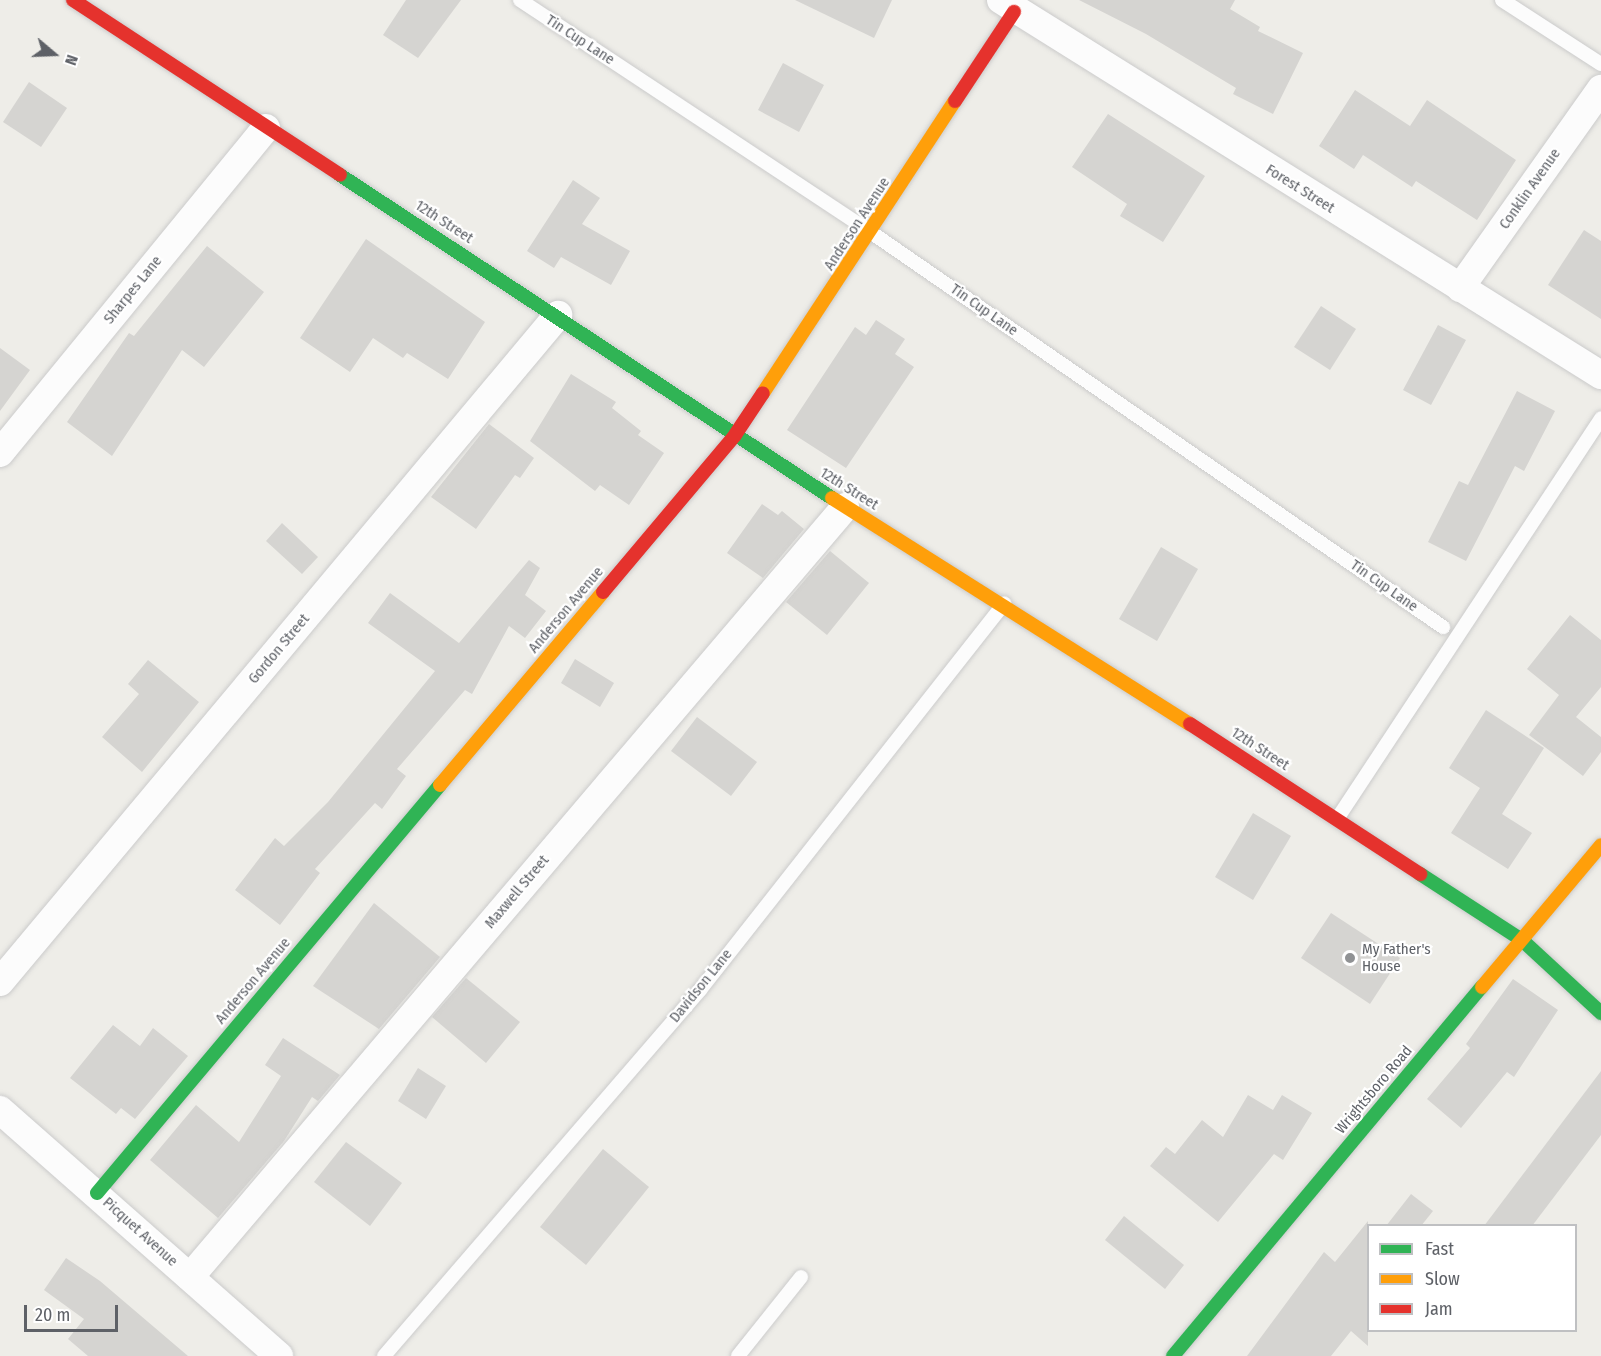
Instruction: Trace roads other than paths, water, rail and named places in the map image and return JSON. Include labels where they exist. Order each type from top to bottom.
[{"type":"street","name":"12th Street","points":[[73,0],[558,315],[845,507],[1004,603],[1522,940],[1601,1013]]},
{"type":"street","name":"Anderson Avenue","points":[[97,1193],[735,435],[872,232],[1008,6]]},
{"type":"street","name":"Forest Street","points":[[1008,6],[1601,375]]},
{"type":"street","name":"Conklin Avenue","points":[[1460,288],[1601,89]]},
{"type":"street","name":"Sharpes Lane","points":[[0,453],[267,128]]},
{"type":"street","name":"Gordon Street","points":[[0,982],[558,315]]},
{"type":"street","name":"Maxwell Street","points":[[190,1277],[845,507]]},
{"type":"street","name":"Wrightsboro Road","points":[[1173,1356],[1601,845]]},
{"type":"street","name":"Picquet Avenue","points":[[0,1110],[97,1193],[279,1356]]},
{"type":"lane","name":"Tin Cup Lane","points":[[520,0],[872,232],[1443,627]]},
{"type":"lane","points":[[1502,0],[1601,64]]},
{"type":"lane","points":[[1337,819],[1601,418]]},
{"type":"lane","name":"Davidson Lane","points":[[384,1356],[700,990],[1004,603]]},
{"type":"lane","points":[[738,1356],[801,1277]]},
{"type":"place","name":"My Father's House","points":[[1350,958]]}]
